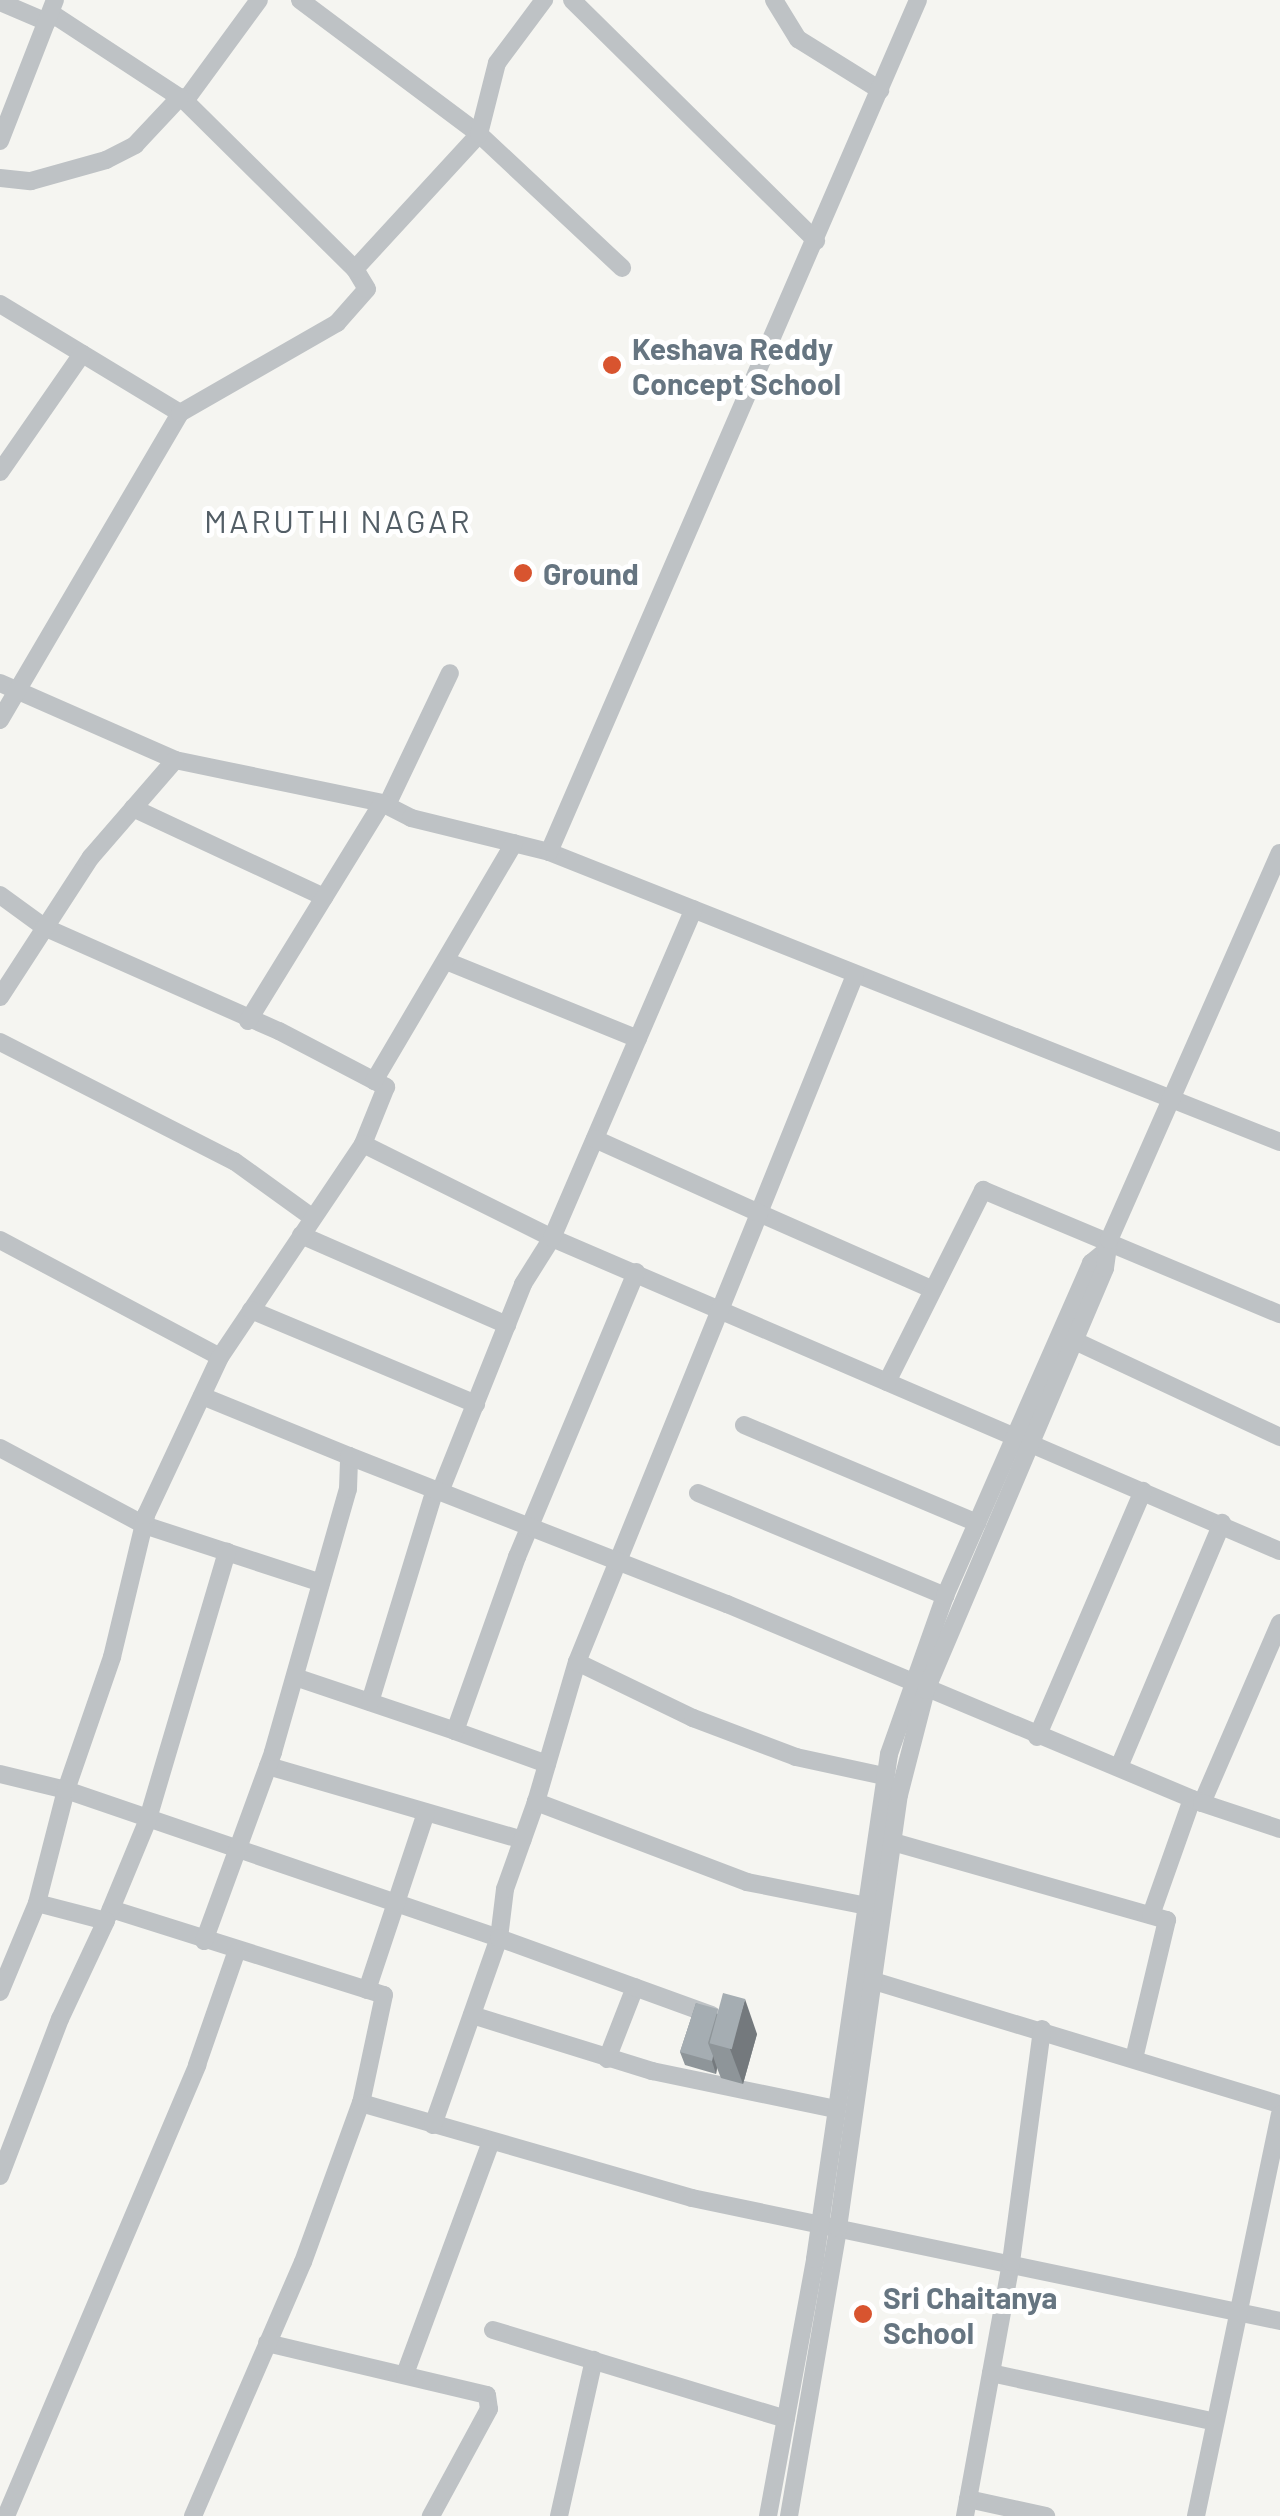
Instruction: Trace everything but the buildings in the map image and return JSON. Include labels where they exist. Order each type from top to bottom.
[{"type":"street","points":[[0,178],[23,183],[106,160],[135,145],[183,99],[259,0]]},
{"type":"street","points":[[300,0],[480,134],[622,268]]},
{"type":"street","points":[[354,269],[480,134],[497,63],[544,0]]},
{"type":"street","points":[[572,0],[816,241]]},
{"type":"street","points":[[774,0],[798,38],[880,90]]},
{"type":"street","points":[[549,852],[918,0]]},
{"type":"street","points":[[0,2],[51,12],[183,99],[354,269],[367,289],[337,322],[180,413],[0,720]]},
{"type":"street","points":[[0,141],[51,12]]},
{"type":"street","points":[[0,304],[180,413]]},
{"type":"street","points":[[0,472],[82,354]]},
{"type":"street","points":[[248,1022],[384,804],[450,673]]},
{"type":"street","points":[[0,682],[175,760],[384,804],[549,852],[1168,1103],[1280,1142]]},
{"type":"street","points":[[0,997],[44,928],[175,760]]},
{"type":"street","points":[[134,808],[324,897]]},
{"type":"street","points":[[374,1081],[514,842]]},
{"type":"street","points":[[789,2516],[829,2226],[918,1686],[945,1596],[977,1523],[1074,1340],[1105,1268],[1107,1246],[1280,853]]},
{"type":"street","points":[[0,895],[44,928],[386,1088],[363,1144],[220,1356],[144,1525],[112,1657],[66,1790],[37,1903],[8,1951],[0,1992]]},
{"type":"street","points":[[370,1702],[437,1491],[507,1325],[552,1238],[694,908]]},
{"type":"street","points":[[446,961],[638,1039]]},
{"type":"street","points":[[433,2125],[498,1938],[522,1840],[577,1662],[855,975]]},
{"type":"street","points":[[0,1042],[234,1161],[313,1218]]},
{"type":"street","points":[[595,1139],[931,1289]]},
{"type":"street","points":[[363,1144],[552,1238],[1280,1551]]},
{"type":"street","points":[[887,1382],[983,1190],[1107,1246],[1280,1314]]},
{"type":"street","points":[[301,1235],[507,1325]]},
{"type":"street","points":[[0,1240],[220,1356]]},
{"type":"street","points":[[768,2516],[829,2226],[836,2109],[852,1974],[884,1776],[1091,1263],[1107,1246]]},
{"type":"street","points":[[455,1732],[530,1527],[636,1272]]},
{"type":"street","points":[[251,1310],[476,1404]]},
{"type":"street","points":[[1074,1340],[1280,1437]]},
{"type":"street","points":[[202,1396],[618,1562],[1037,1737],[1197,1801],[1280,1829]]},
{"type":"street","points":[[744,1424],[977,1523]]},
{"type":"street","points":[[0,1448],[144,1525],[321,1582]]},
{"type":"street","points":[[204,1941],[240,1851],[295,1677],[348,1489],[349,1456]]},
{"type":"street","points":[[1037,1737],[1143,1490]]},
{"type":"street","points":[[698,1493],[945,1596]]},
{"type":"street","points":[[1120,1767],[1222,1523]]},
{"type":"street","points":[[0,2176],[60,2018],[109,1915],[146,1822],[228,1552]]},
{"type":"street","points":[[1151,1916],[1197,1801],[1280,1623]]},
{"type":"street","points":[[577,1662],[692,1718],[796,1757],[884,1776]]},
{"type":"street","points":[[295,1677],[547,1764]]},
{"type":"street","points":[[268,1766],[522,1840]]},
{"type":"street","points":[[0,1774],[66,1790],[146,1822],[396,1901],[733,2022]]},
{"type":"street","points":[[536,1802],[747,1882],[862,1905]]},
{"type":"street","points":[[367,1990],[426,1813]]},
{"type":"street","points":[[893,1842],[1167,1920],[1134,2058]]},
{"type":"street","points":[[37,1903],[109,1915],[384,1995],[361,2103],[336,2183],[196,2515]]},
{"type":"street","points":[[6,2516],[197,2065],[236,1953]]},
{"type":"street","points":[[852,1974],[1280,2104]]},
{"type":"street","points":[[607,2059],[636,1987]]},
{"type":"street","points":[[472,2015],[607,2059],[836,2109]]},
{"type":"street","points":[[1042,2029],[1011,2262],[966,2508],[1046,2516]]},
{"type":"street","points":[[361,2103],[692,2198],[1280,2321]]},
{"type":"street","points":[[1196,2516],[1280,2114]]},
{"type":"street","points":[[406,2374],[491,2142]]},
{"type":"street","points":[[492,2330],[786,2419]]},
{"type":"street","points":[[267,2343],[406,2374],[489,2398],[489,2410],[432,2516]]},
{"type":"street","points":[[559,2516],[594,2360]]},
{"type":"street","points":[[991,2374],[1215,2422]]},
{"type":"place","name":"Keshava Reddy Concept School","points":[[612,365]]},
{"type":"place","name":"Ground","points":[[523,573]]},
{"type":"place","name":"Sri Chaitanya School","points":[[863,2314]]},
{"type":"district","name":"MARUTHI NAGAR","points":[[338,520]]}]
